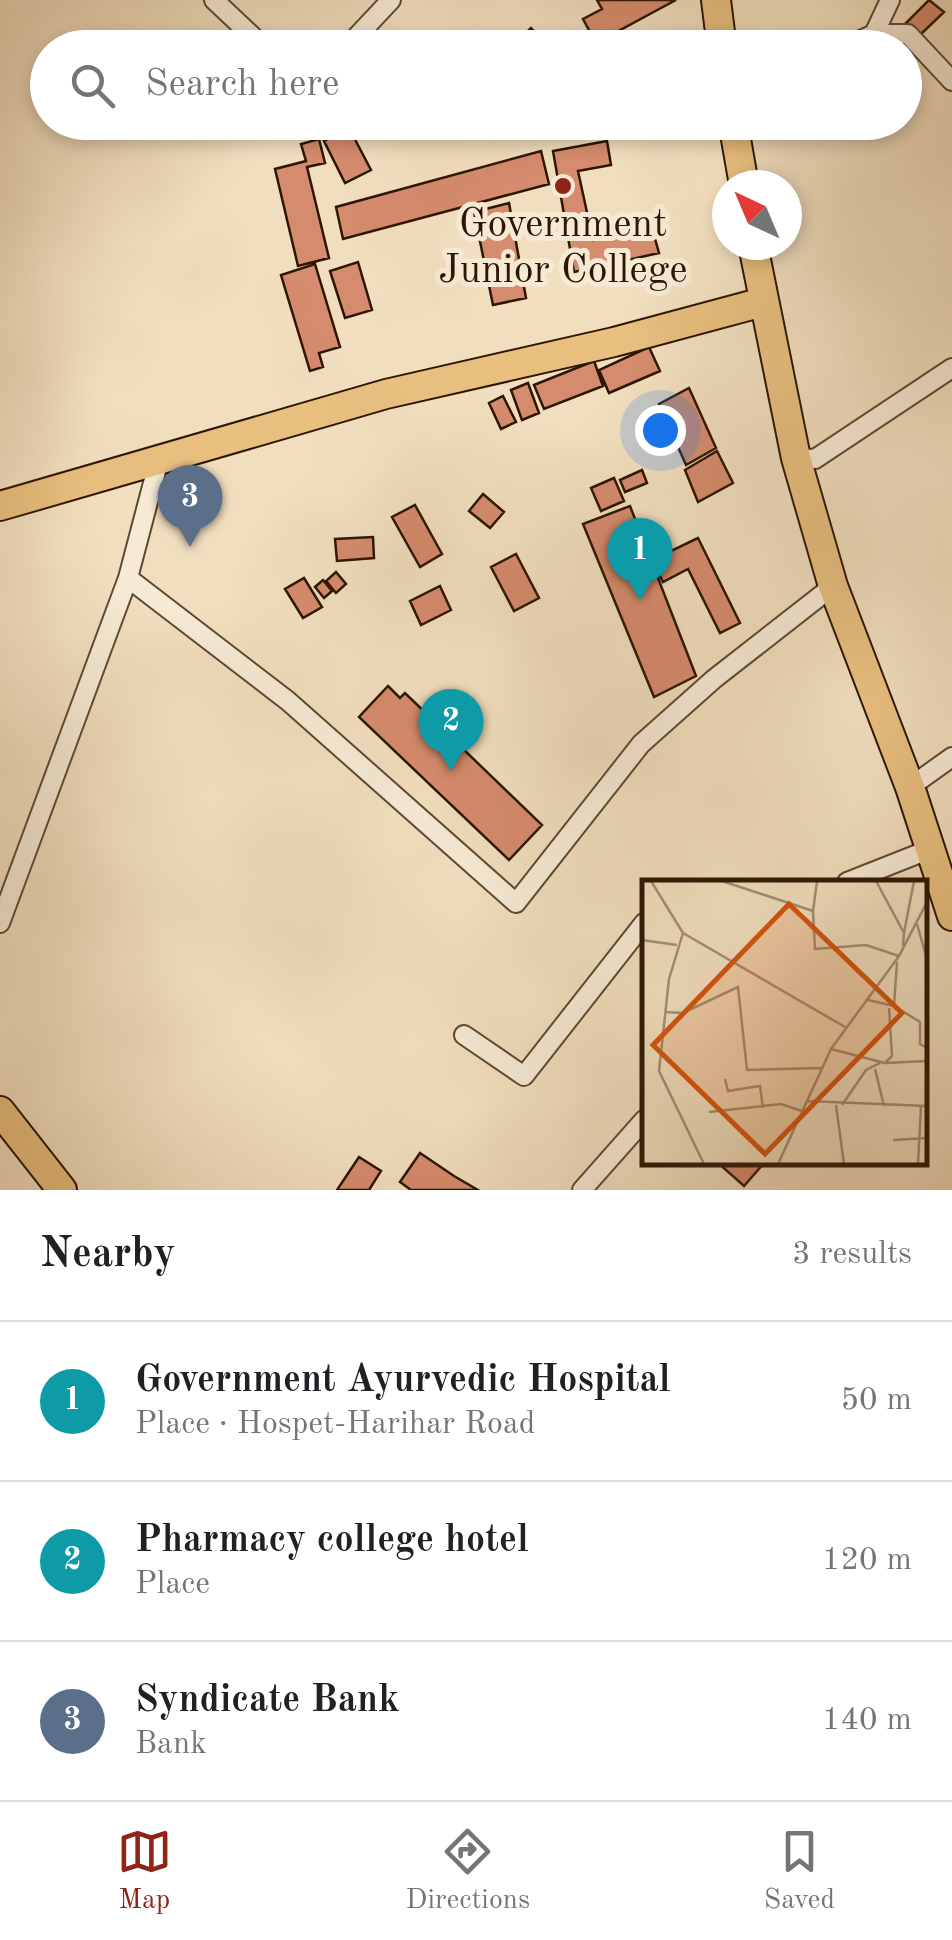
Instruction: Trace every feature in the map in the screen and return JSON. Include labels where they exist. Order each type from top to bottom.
[{"type":"main road","points":[[716,0],[720,30]]},
{"type":"main road","points":[[737,140],[742,170]]},
{"type":"main road","points":[[756,260],[796,458],[834,586],[910,787],[952,916]]},
{"type":"main road","points":[[0,506],[386,394],[614,342],[763,302]]},
{"type":"main road","points":[[0,1111],[62,1190]]},
{"type":"street","points":[[214,0],[246,30]]},
{"type":"street","points":[[362,30],[390,0]]},
{"type":"street","points":[[876,30],[893,0]]},
{"type":"street","points":[[922,49],[952,81]]},
{"type":"street","points":[[796,458],[815,459],[952,368]]},
{"type":"street","points":[[0,923],[128,578],[159,460]]},
{"type":"street","points":[[128,578],[288,701],[516,902],[641,744],[714,679],[834,586]]},
{"type":"street","points":[[910,787],[952,757]]},
{"type":"street","points":[[852,880],[928,850]]},
{"type":"street","points":[[464,1035],[524,1076],[642,926]]},
{"type":"street","points":[[582,1190],[642,1122]]},
{"type":"building","points":[[597,0],[676,0],[620,30],[589,30],[583,19],[602,9]]},
{"type":"building","points":[[929,0],[944,12],[922,33],[905,24]]},
{"type":"building","points":[[319,140],[325,163],[307,167],[329,258],[298,266],[275,169],[306,161],[301,144]]},
{"type":"building","points":[[355,140],[371,170],[345,183],[324,141]]},
{"type":"building","points":[[607,141],[611,165],[578,171],[593,240],[652,228],[659,253],[574,272],[553,151]]},
{"type":"building","points":[[541,151],[549,184],[343,239],[336,207]]},
{"type":"building","points":[[509,203],[526,298],[493,305],[474,212]]},
{"type":"building","points":[[358,262],[372,310],[345,318],[330,271]]},
{"type":"building","points":[[315,264],[340,347],[319,353],[323,367],[310,371],[281,275]]},
{"type":"building","points":[[649,347],[660,371],[609,393],[599,370]]},
{"type":"building","points":[[594,361],[603,386],[544,409],[534,385]]},
{"type":"building","points":[[528,383],[539,413],[522,420],[511,390]]},
{"type":"building","points":[[689,388],[716,448],[686,465],[659,404]]},
{"type":"building","points":[[503,396],[516,422],[501,429],[489,403]]},
{"type":"building","points":[[717,451],[733,483],[698,502],[685,470]]},
{"type":"building","points":[[642,470],[647,483],[625,492],[620,480]]},
{"type":"building","points":[[614,478],[624,501],[601,511],[591,488]]},
{"type":"building","points":[[483,494],[504,512],[490,528],[469,511]]},
{"type":"building","points":[[415,505],[442,554],[420,567],[392,517]]},
{"type":"building","points":[[630,506],[696,676],[654,697],[583,524]]},
{"type":"building","points":[[373,537],[374,558],[337,561],[335,539]]},
{"type":"building","points":[[698,538],[740,623],[720,633],[688,569],[663,582],[652,560]]},
{"type":"building","points":[[516,554],[539,598],[514,611],[491,567]]},
{"type":"building","points":[[336,572],[346,584],[336,593],[326,581]]},
{"type":"building","points":[[304,578],[322,607],[303,618],[285,589]]},
{"type":"building","points":[[323,580],[332,591],[324,598],[315,587]]},
{"type":"building","points":[[440,586],[451,610],[421,625],[410,601]]},
{"type":"building","points":[[388,686],[400,698],[405,693],[542,825],[509,860],[359,717]]},
{"type":"building","points":[[420,1153],[478,1190],[411,1190],[400,1182]]},
{"type":"building","points":[[359,1157],[381,1171],[369,1190],[337,1190]]},
{"type":"building","points":[[720,1165],[762,1165],[744,1186]]},
{"type":"place","name":"Government Junior College","points":[[563,186]]},
{"type":"place","name":"Syndicate Bank","points":[[190,547]]},
{"type":"place","name":"Government Ayurvedic Hospital","points":[[640,600]]},
{"type":"place","name":"Pharmacy college hotel","points":[[451,771]]}]
